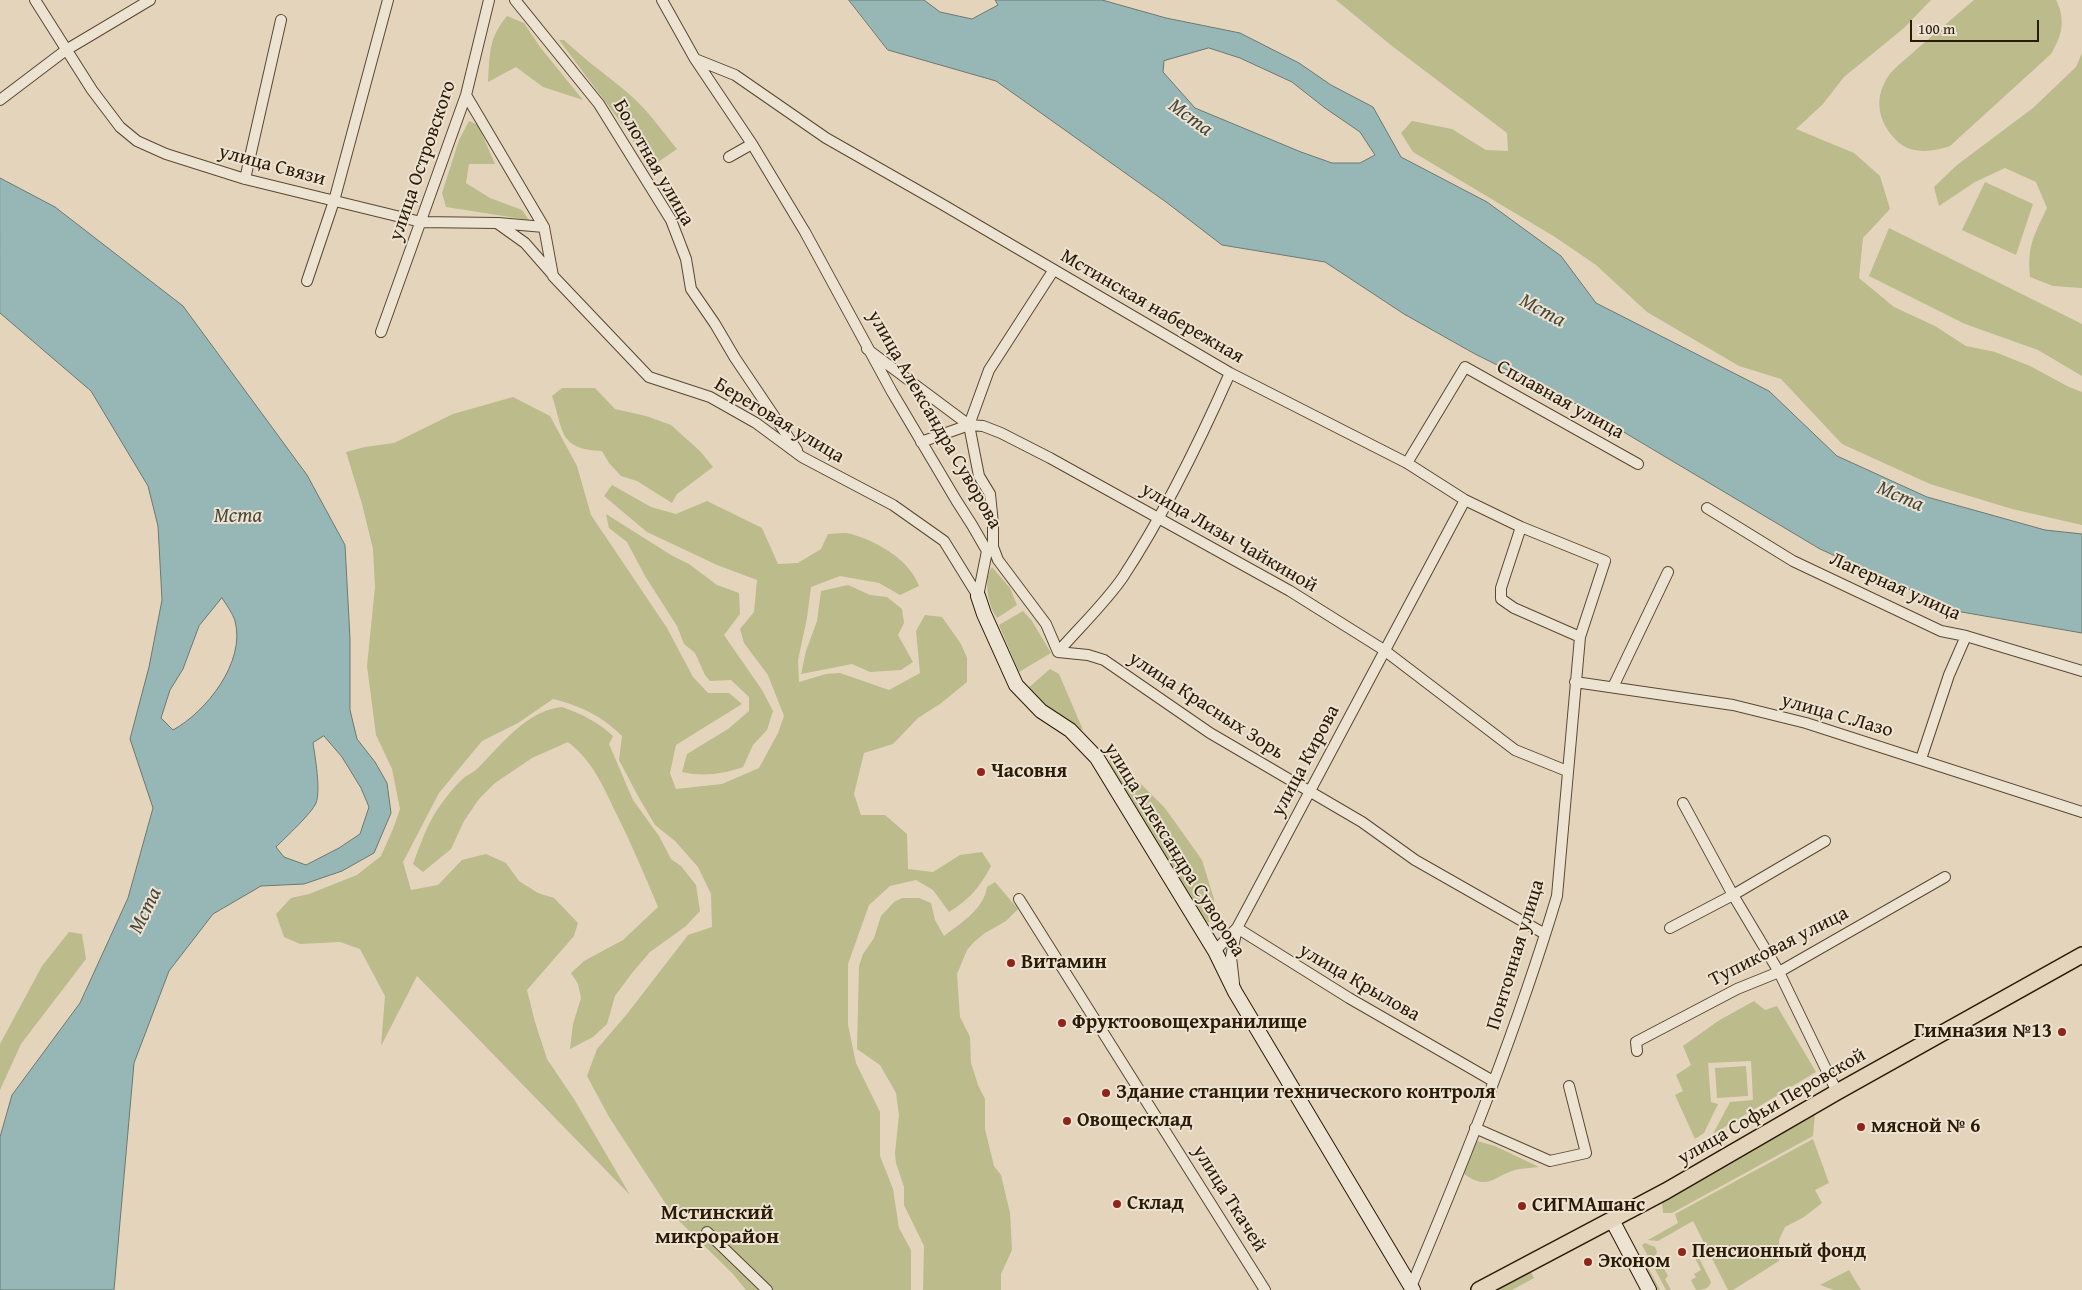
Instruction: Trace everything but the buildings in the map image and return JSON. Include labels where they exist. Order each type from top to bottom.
[{"type":"main road","name":"улица Софьи Перовской","points":[[1479,1290],[1690,1177],[1837,1092],[2082,955]]},
{"type":"street","name":"улица Связи","points":[[35,0],[92,90],[127,135],[166,154],[245,179],[421,222],[497,223],[544,227]]},
{"type":"street","points":[[0,100],[66,50],[150,0]]},
{"type":"street","points":[[307,281],[334,201],[388,0]]},
{"type":"street","name":"улица Островского","points":[[382,332],[466,95],[489,0]]},
{"type":"street","name":"Болотная улица","points":[[515,0],[599,104],[671,220],[686,258],[691,289],[716,324],[735,358],[802,457]]},
{"type":"street","name":"улица Александра Суворова","points":[[662,0],[695,58],[752,144],[805,232],[867,349],[986,551],[978,596],[984,614],[1016,685],[1041,711],[1070,730],[1097,758],[1215,951],[1235,992],[1412,1289]]},
{"type":"street","points":[[245,179],[281,20]]},
{"type":"street","name":"Мстинская набережная","points":[[695,58],[736,75],[826,138],[1230,374],[1406,463],[1465,500],[1521,527],[1605,561]]},
{"type":"street","points":[[466,95],[544,227],[554,276]]},
{"type":"street","points":[[729,157],[752,144]]},
{"type":"street","points":[[497,223],[525,243],[554,276]]},
{"type":"street","points":[[1054,271],[989,370],[969,425],[979,476],[990,494],[993,547],[998,560],[1046,624],[1058,652],[1122,578],[1198,444],[1230,374]]},
{"type":"street","name":"Береговая улица","points":[[554,276],[649,377],[710,397],[756,423],[802,457],[893,505],[944,541],[978,596]]},
{"type":"street","name":"улица Лизы Чайкиной","points":[[867,349],[969,425],[983,426],[1001,433],[1158,517],[1290,591],[1384,650],[1515,750],[1566,771]]},
{"type":"street","name":"Сплавная улица","points":[[1406,463],[1465,367],[1638,464]]},
{"type":"street","points":[[921,442],[969,425]]},
{"type":"street","name":"улица Кирова","points":[[1235,992],[1231,957],[1237,928],[1465,500]]},
{"type":"street","name":"Лагерная улица","points":[[1707,508],[1792,561],[1941,631],[1966,636],[2082,671]]},
{"type":"street","points":[[1521,527],[1501,588],[1501,599],[1514,608],[1580,637]]},
{"type":"street","name":"Понтонная улица","points":[[1412,1289],[1476,1128],[1557,896],[1562,854],[1566,771],[1580,637],[1605,561]]},
{"type":"street","points":[[1613,687],[1668,572]]},
{"type":"street","points":[[1921,759],[1949,675],[1966,636]]},
{"type":"street","name":"улица Красных Зорь","points":[[1058,652],[1088,655],[1104,660],[1210,733],[1362,822],[1415,860],[1545,934]]},
{"type":"street","name":"улица С.Лазо","points":[[1575,682],[1733,705],[1806,723],[2082,812]]},
{"type":"street","points":[[1684,804],[1733,895],[1779,972],[1837,1092]]},
{"type":"street","points":[[1670,928],[1733,895],[1825,841]]},
{"type":"street","name":"Тупиковая улица","points":[[1637,1051],[1636,1042],[1737,989],[1779,972],[1945,877]]},
{"type":"street","name":"улица Ткачей","points":[[1019,899],[1266,1290]]},
{"type":"street","points":[[1215,951],[1237,928]]},
{"type":"street","name":"улица Крылова","points":[[1237,928],[1349,998],[1493,1081]]},
{"type":"street","points":[[1476,1128],[1550,1161],[1586,1153],[1569,1086]]},
{"type":"street","points":[[1612,1220],[1649,1290]]},
{"type":"street","points":[[707,1232],[767,1290]]},
{"type":"green space","points":[[1336,0],[1931,0],[1904,28],[1844,77],[1823,104],[1796,129],[1854,153],[1880,176],[1890,209],[1863,238],[1859,278],[1894,307],[1935,326],[1966,346],[1995,352],[2030,366],[2082,392],[2082,525],[2012,509],[1930,484],[1842,444],[1781,379],[1739,366],[1647,312],[1596,265],[1555,237],[1413,152],[1401,133],[1412,121],[1452,129],[1486,150],[1508,151],[1507,133],[1392,46]]},
{"type":"green space","points":[[1974,0],[2056,0],[2062,21],[2058,41],[2051,54],[1950,146],[1929,151],[1908,148],[1896,140],[1883,121],[1879,107],[1884,84],[1899,64]]},
{"type":"green space","points":[[507,16],[524,23],[540,47],[583,100],[543,87],[516,67],[488,82],[493,40]]},
{"type":"green space","points":[[559,40],[564,40],[636,100],[677,149],[648,169],[628,132]]},
{"type":"green space","points":[[2082,53],[2081,288],[2053,286],[2030,277],[2029,266],[2032,241],[2047,208],[2036,182],[2005,168],[1975,182],[1939,206],[1934,187],[1957,165],[2033,108],[2076,67]]},
{"type":"green space","points":[[469,121],[478,125],[495,164],[469,164],[466,183],[490,198],[522,210],[529,220],[446,207],[442,193],[459,140]]},
{"type":"green space","points":[[1985,182],[2033,204],[2016,255],[1962,230]]},
{"type":"green space","points":[[1889,228],[2082,324],[2082,376],[2038,350],[1965,324],[1869,276]]},
{"type":"green space","points":[[562,388],[595,388],[615,409],[646,416],[671,425],[700,451],[713,467],[677,494],[672,503],[637,481],[621,476],[609,463],[602,451],[577,446],[570,442],[561,428],[552,396]]},
{"type":"green space","points":[[513,397],[550,416],[577,466],[591,515],[667,628],[693,677],[708,693],[729,693],[742,704],[676,745],[670,773],[676,789],[722,784],[759,768],[778,733],[784,716],[768,675],[744,643],[740,629],[754,612],[757,580],[717,565],[647,532],[604,496],[612,485],[651,507],[676,514],[707,501],[762,528],[778,564],[798,563],[821,549],[828,534],[845,533],[861,537],[882,547],[908,568],[919,586],[900,595],[879,583],[840,576],[811,587],[798,660],[799,682],[826,674],[840,673],[889,690],[920,673],[916,631],[925,615],[942,617],[961,644],[967,658],[967,682],[940,704],[918,718],[893,744],[864,753],[854,794],[861,815],[885,815],[907,834],[908,869],[933,872],[960,855],[982,852],[991,866],[974,892],[949,912],[933,890],[916,880],[890,886],[869,905],[848,964],[848,1025],[856,1063],[880,1112],[880,1156],[893,1189],[899,1228],[911,1250],[911,1290],[746,1290],[733,1274],[673,1215],[609,1117],[587,1076],[597,1049],[627,1014],[688,935],[712,927],[711,894],[698,867],[675,841],[655,825],[638,796],[619,760],[622,736],[607,723],[590,713],[553,699],[518,723],[482,741],[439,793],[403,862],[411,890],[438,885],[462,860],[486,854],[506,863],[519,881],[538,893],[554,898],[578,923],[574,936],[527,990],[547,1059],[574,1099],[630,1195],[417,976],[381,1046],[385,996],[360,949],[340,942],[300,944],[284,937],[276,914],[291,898],[309,894],[357,875],[381,856],[400,809],[392,769],[376,735],[367,666],[375,587],[373,549],[346,452],[394,443],[453,414]]},
{"type":"green space","points":[[606,514],[671,555],[689,564],[717,585],[739,593],[740,614],[724,635],[762,690],[773,711],[767,730],[753,745],[743,767],[713,774],[682,772],[687,754],[728,729],[749,711],[749,697],[731,680],[710,681],[705,675],[695,653],[684,644],[677,626],[645,576],[627,542],[609,528]]},
{"type":"green space","points":[[992,567],[1010,588],[1017,605],[997,618],[991,607],[987,585],[989,572]]},
{"type":"green space","points":[[848,585],[870,595],[887,597],[902,609],[904,623],[898,635],[913,662],[901,670],[870,672],[852,664],[801,674],[806,651],[817,621],[821,591]]},
{"type":"green space","points":[[1023,611],[1032,621],[1051,653],[1019,672],[999,625]]},
{"type":"green space","points":[[1050,669],[1059,674],[1083,730],[1068,723],[1026,690]]},
{"type":"green space","points":[[562,707],[589,719],[613,736],[609,744],[633,800],[659,836],[671,859],[681,866],[696,885],[700,911],[686,926],[650,952],[632,973],[615,996],[607,1024],[593,1037],[570,1049],[573,1024],[581,998],[578,984],[571,973],[584,961],[623,940],[658,907],[607,795],[591,766],[577,749],[568,742],[532,758],[495,783],[479,799],[464,821],[451,849],[423,872],[413,864],[431,821],[456,785],[526,722],[549,710]]},
{"type":"green space","points":[[1107,755],[1131,774],[1165,808],[1202,860],[1214,899],[1212,921],[1201,924],[1115,777]]},
{"type":"green space","points":[[995,882],[1018,909],[1006,921],[974,942],[967,950],[957,974],[960,1017],[970,1037],[971,1063],[985,1099],[985,1129],[994,1166],[1001,1175],[1010,1213],[1012,1250],[1001,1274],[1001,1290],[923,1290],[924,1246],[904,1205],[904,1187],[896,1163],[895,1153],[899,1115],[896,1093],[880,1065],[857,1049],[859,966],[863,954],[874,938],[881,916],[894,902],[902,898],[919,898],[931,903],[935,920],[944,936],[977,909],[987,887]]},
{"type":"green space","points":[[69,932],[82,934],[86,959],[21,1044],[0,1090],[0,1044],[42,966]]},
{"type":"green space","points":[[1754,1001],[1765,1010],[1777,1006],[1816,1072],[1713,1134],[1730,1102],[1753,1100],[1751,1061],[1708,1063],[1711,1102],[1718,1104],[1704,1133],[1695,1139],[1675,1095],[1683,1091],[1676,1075],[1691,1065],[1683,1046],[1718,1021]]},
{"type":"green space","points":[[1746,1066],[1748,1096],[1717,1098],[1715,1068]]},
{"type":"green space","points":[[1815,1113],[1813,1136],[1672,1213],[1663,1213],[1662,1202]]},
{"type":"green space","points":[[1813,1139],[1829,1183],[1815,1190],[1822,1203],[1804,1217],[1785,1227],[1779,1240],[1779,1261],[1733,1290],[1728,1290],[1693,1221],[1658,1241],[1648,1240],[1678,1223],[1675,1214]]},
{"type":"green space","points":[[1477,1141],[1495,1146],[1539,1167],[1515,1170],[1490,1181],[1479,1182],[1464,1174],[1470,1152]]},
{"type":"green space","points":[[1645,1243],[1655,1247],[1656,1254],[1668,1276],[1665,1279],[1671,1290],[1666,1290],[1642,1245]]},
{"type":"green space","points":[[1695,1250],[1711,1282],[1707,1288],[1701,1290],[1696,1290],[1691,1280],[1696,1277],[1694,1274],[1701,1270],[1692,1252]]},
{"type":"green space","points":[[1641,1254],[1660,1290],[1655,1290],[1639,1259]]},
{"type":"green space","points":[[1530,1270],[1534,1278],[1512,1290],[1494,1290]]},
{"type":"green space","points":[[1849,1270],[1861,1290],[1834,1290],[1820,1285]]},
{"type":"water","name":"Мста","points":[[849,0],[924,0],[940,12],[972,19],[998,5],[995,0],[1102,0],[1166,18],[1240,33],[1299,63],[1331,85],[1373,107],[1401,157],[1487,202],[1561,256],[1596,303],[1769,391],[1837,456],[1927,497],[2045,530],[2082,534],[2082,633],[1956,611],[1820,549],[1580,406],[1475,354],[1404,314],[1325,262],[1222,245],[1166,202],[996,81],[888,50]],"holes":[[[1209,48],[1240,58],[1292,82],[1360,132],[1375,155],[1360,163],[1332,163],[1301,152],[1195,108],[1163,72],[1164,61]]]},
{"type":"water","name":"Мста","points":[[0,178],[55,207],[183,306],[307,475],[345,545],[350,639],[350,710],[357,739],[375,762],[387,783],[391,813],[374,853],[342,871],[304,884],[261,886],[213,914],[169,971],[134,1063],[114,1290],[0,1290],[0,1137],[12,1095],[80,1003],[128,898],[153,808],[130,739],[149,667],[162,600],[158,526],[148,486],[91,391],[0,313]],"holes":[[[222,598],[235,621],[237,637],[235,653],[221,684],[210,698],[186,722],[173,730],[161,718],[170,690],[183,669],[199,626]],[[324,736],[342,757],[361,788],[369,807],[360,834],[339,848],[306,865],[284,857],[276,847],[304,819],[316,803],[318,782],[313,743]]]},
{"type":"place","name":"Часовня","points":[[981,772]]},
{"type":"place","name":"Витамин","points":[[1011,963]]},
{"type":"place","name":"Фруктоовощехранилище","points":[[1062,1023]]},
{"type":"place","name":"Гимназия №13","points":[[2062,1032]]},
{"type":"place","name":"Здание станции технического контроля","points":[[1106,1093]]},
{"type":"place","name":"Овощесклад","points":[[1067,1121]]},
{"type":"place","name":"мясной № 6","points":[[1861,1127]]},
{"type":"place","name":"Склад","points":[[1117,1204]]},
{"type":"place","name":"СИГМАшанс","points":[[1522,1206]]},
{"type":"place","name":"Пенсионный фонд","points":[[1682,1252]]},
{"type":"place","name":"Эконом","points":[[1588,1262]]},
{"type":"district","name":"Мстинский микрорайон","points":[[717,1226]]}]
